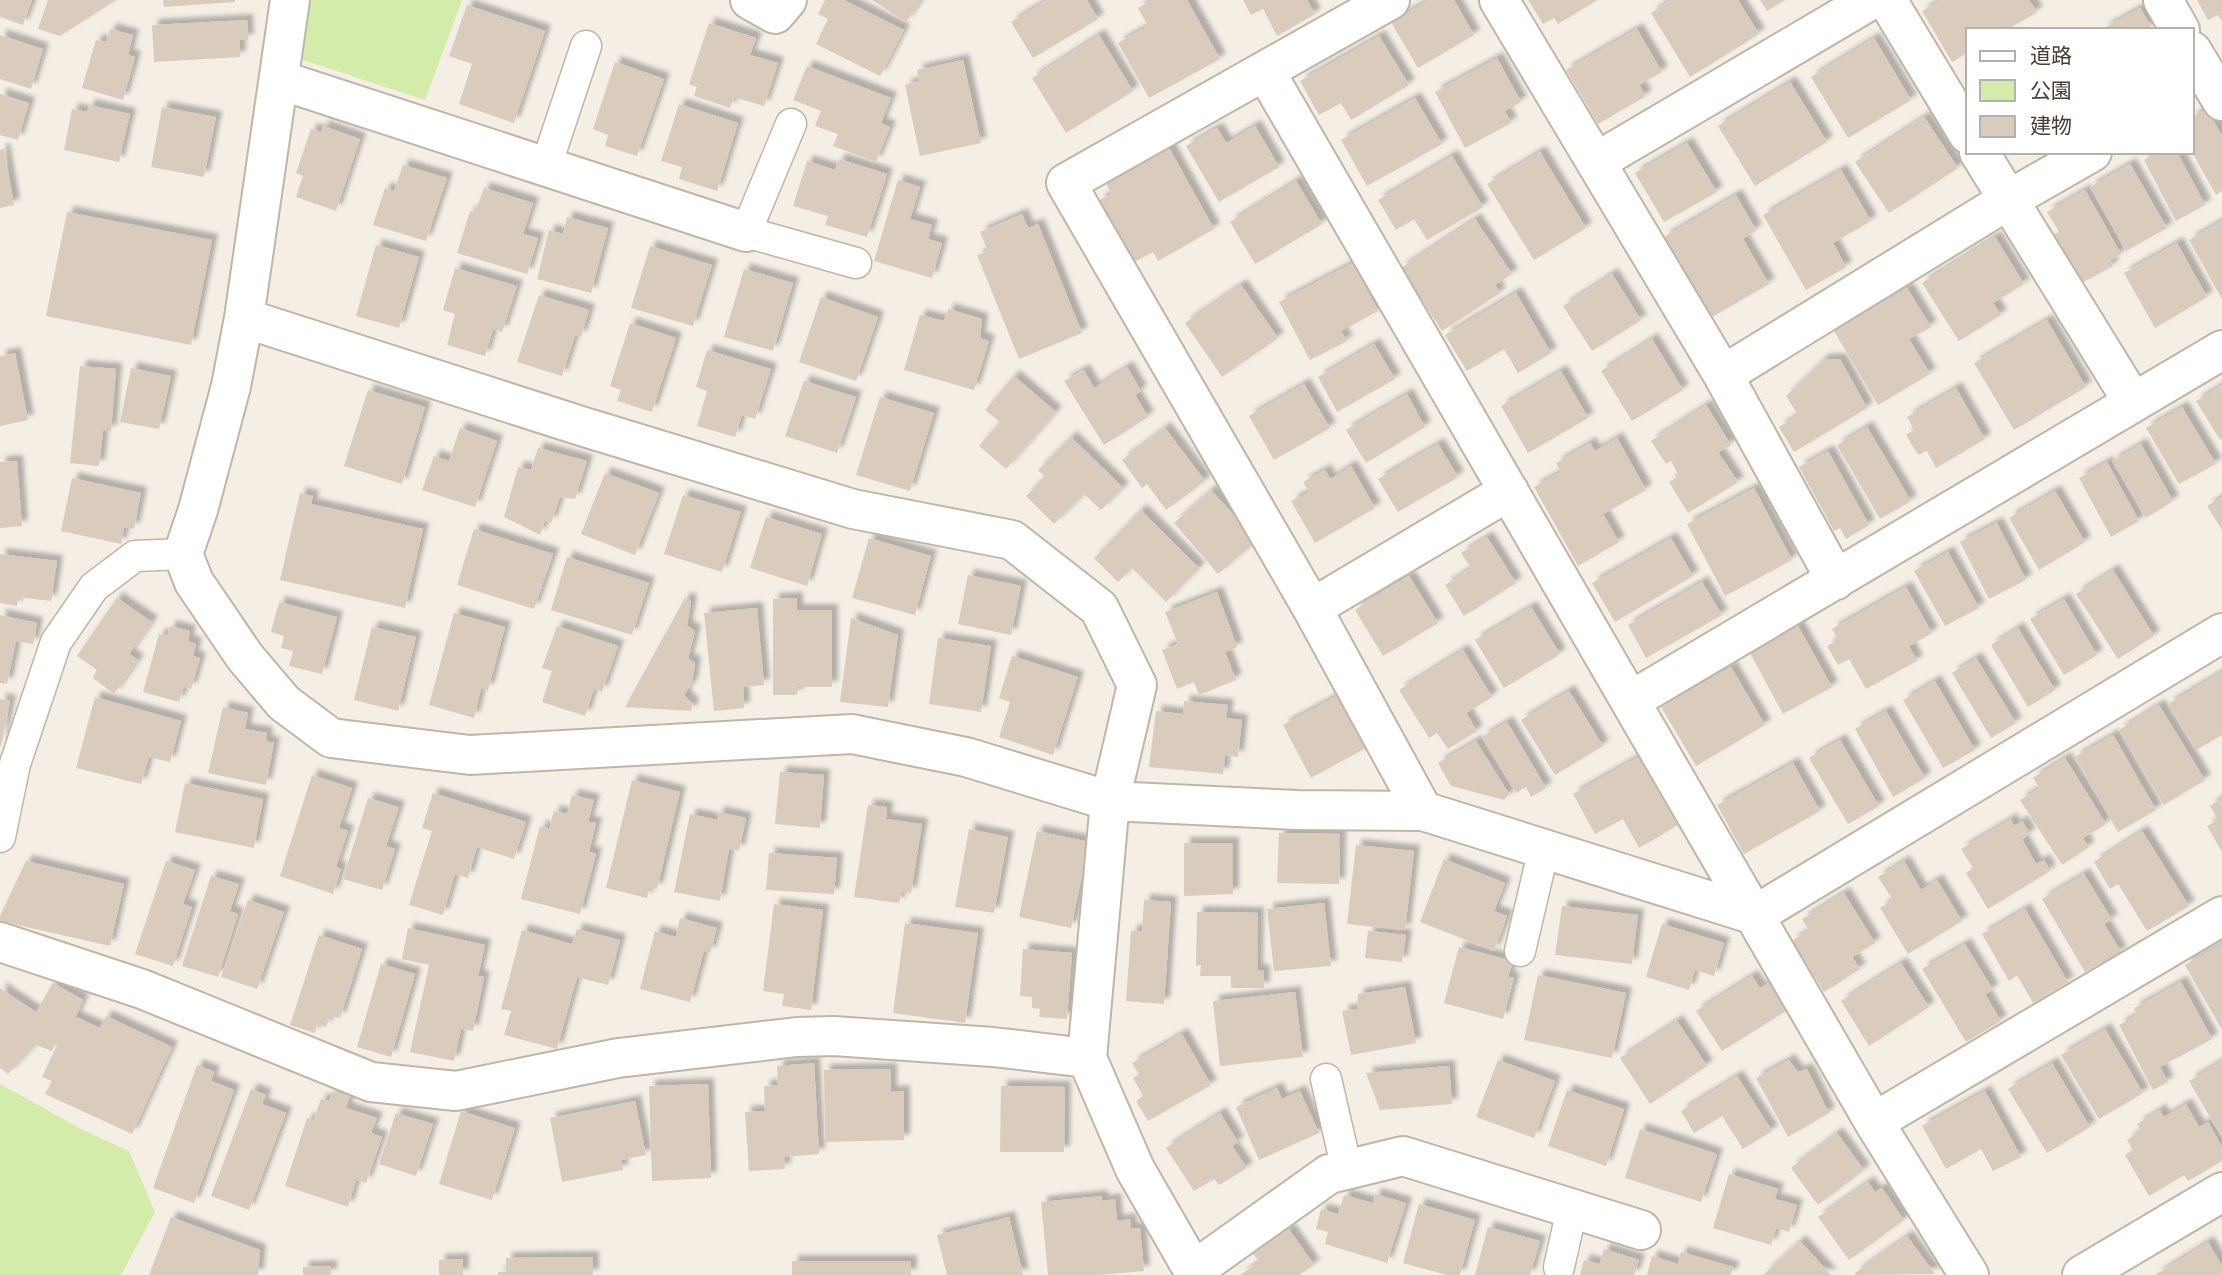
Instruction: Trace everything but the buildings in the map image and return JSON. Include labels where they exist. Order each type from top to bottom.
[{"type":"street","points":[[290,0],[244,318],[228,399],[198,510],[183,554],[194,582],[245,657],[284,703],[331,738],[470,755],[852,734],[966,757],[1110,801],[1297,810],[1423,811],[1755,915],[2222,634]]},
{"type":"street","points":[[750,0],[775,13],[787,0]]},
{"type":"street","points":[[1390,0],[1066,183],[1311,608],[1423,811]]},
{"type":"street","points":[[1499,0],[1723,375],[1836,580]]},
{"type":"street","points":[[1596,162],[1871,0]]},
{"type":"street","points":[[1887,0],[1966,131]]},
{"type":"street","points":[[2163,0],[2179,28]]},
{"type":"street","points":[[2194,55],[2212,89]]},
{"type":"street","points":[[1265,71],[1874,1122],[1969,1275]]},
{"type":"street","points":[[280,80],[746,232]]},
{"type":"street","points":[[1980,154],[2133,402]]},
{"type":"street","points":[[1723,375],[2008,200],[2088,154]]},
{"type":"street","points":[[244,318],[581,426],[853,509],[1012,540],[1099,608],[1138,685],[1110,801],[1087,1058],[1135,1169],[1195,1273],[1329,1174],[1403,1156],[1641,1230]]},
{"type":"street","points":[[1630,701],[2222,350]]},
{"type":"street","points":[[1311,608],[1509,491]]},
{"type":"street","points":[[1874,1122],[2222,916]]},
{"type":"street","points":[[0,942],[142,989],[371,1082],[395,1085],[456,1091],[618,1059],[834,1035],[993,1047],[1087,1058]]},
{"type":"street","points":[[2081,1275],[2222,1192]]},
{"type":"lane","points":[[545,166],[586,46]]},
{"type":"lane","points":[[791,124],[746,232],[856,263]]},
{"type":"lane","points":[[0,837],[15,764],[56,642],[94,587],[135,556],[183,554]]},
{"type":"lane","points":[[1520,951],[1544,848]]},
{"type":"lane","points":[[1326,1079],[1347,1170]]},
{"type":"lane","points":[[1559,1267],[1572,1209]]},
{"type":"green space","points":[[310,0],[462,0],[425,100],[300,59]]},
{"type":"green space","points":[[0,1084],[85,1131],[129,1151],[155,1212],[121,1275],[0,1275]]}]
